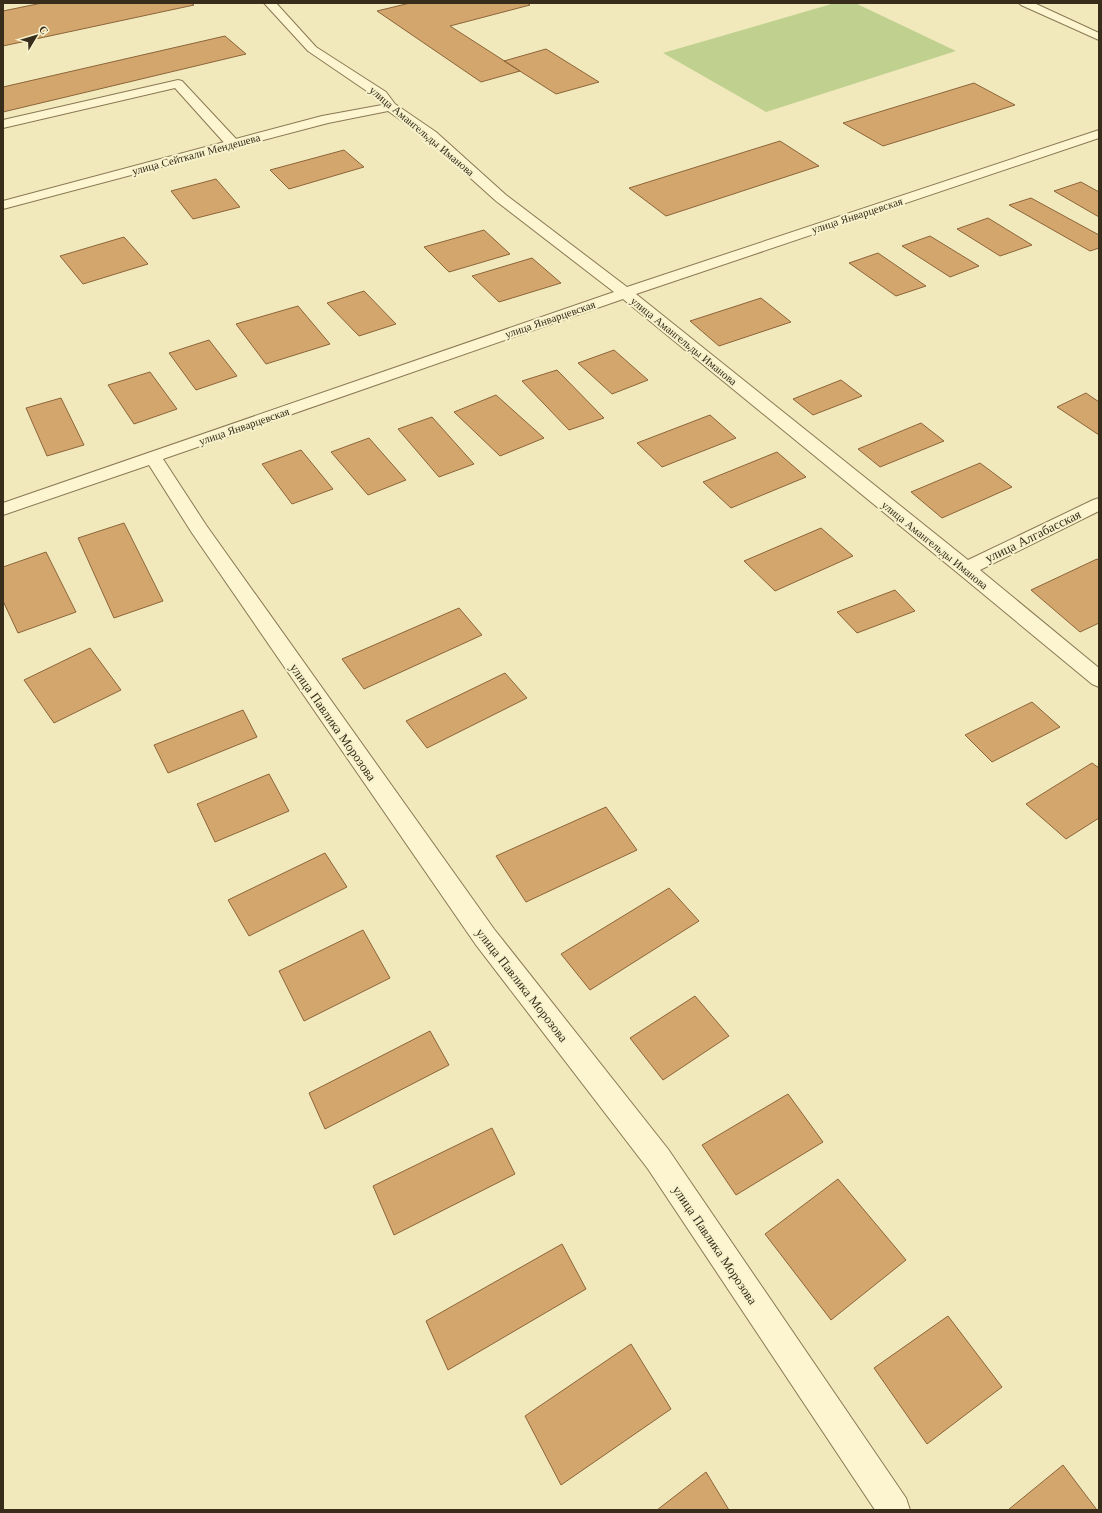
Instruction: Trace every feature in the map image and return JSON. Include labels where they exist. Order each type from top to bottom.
[{"type":"street","name":"улица Амангельды Иманова","points":[[270,3],[312,49],[382,95],[390,107],[431,136],[501,198],[625,293],[966,569],[1099,679]]},
{"type":"street","points":[[1025,3],[1099,37]]},
{"type":"street","points":[[3,124],[178,84],[233,144]]},
{"type":"street","name":"улица Сейткали Мендешева","points":[[3,205],[327,119],[390,107]]},
{"type":"street","name":"улица Январцевская","points":[[3,509],[625,293],[1099,134]]},
{"type":"street","name":"улица Павлика Морозова","points":[[153,457],[199,530],[484,937],[658,1159],[894,1510]]},
{"type":"street","name":"улица Алгабасская","points":[[966,569],[1099,504]]},
{"type":"green space","points":[[835,3],[855,3],[956,51],[766,112],[663,53]]},
{"type":"building","points":[[42,3],[191,3],[194,5],[3,46],[3,11]]},
{"type":"building","points":[[410,3],[527,3],[530,5],[450,26],[520,71],[481,82],[377,11]]},
{"type":"building","points":[[225,36],[246,54],[3,112],[3,87]]},
{"type":"building","points":[[546,49],[599,82],[556,94],[504,61]]},
{"type":"building","points":[[974,83],[1015,105],[883,146],[843,123]]},
{"type":"building","points":[[780,141],[819,166],[666,216],[629,188]]},
{"type":"building","points":[[344,150],[364,167],[289,189],[270,170]]},
{"type":"building","points":[[216,179],[240,207],[193,219],[171,191]]},
{"type":"building","points":[[1081,182],[1099,192],[1099,217],[1054,191]]},
{"type":"building","points":[[1031,198],[1099,235],[1099,248],[1090,251],[1009,205]]},
{"type":"building","points":[[988,218],[1032,245],[1000,256],[957,229]]},
{"type":"building","points":[[484,230],[510,254],[449,272],[424,247]]},
{"type":"building","points":[[930,236],[979,266],[950,277],[902,246]]},
{"type":"building","points":[[124,237],[148,264],[83,284],[60,256]]},
{"type":"building","points":[[878,253],[926,286],[896,296],[849,263]]},
{"type":"building","points":[[532,258],[561,283],[499,302],[472,276]]},
{"type":"building","points":[[364,291],[396,324],[359,336],[327,303]]},
{"type":"building","points":[[761,298],[791,322],[719,346],[690,321]]},
{"type":"building","points":[[298,306],[330,344],[266,364],[236,324]]},
{"type":"building","points":[[209,340],[237,376],[196,390],[169,353]]},
{"type":"building","points":[[614,350],[648,380],[612,394],[578,363]]},
{"type":"building","points":[[557,370],[604,418],[569,430],[522,381]]},
{"type":"building","points":[[150,372],[177,409],[134,424],[108,385]]},
{"type":"building","points":[[841,380],[862,396],[813,415],[793,399]]},
{"type":"building","points":[[1086,393],[1099,402],[1099,435],[1057,407]]},
{"type":"building","points":[[496,395],[544,438],[500,456],[454,412]]},
{"type":"building","points":[[61,398],[84,445],[47,456],[26,408]]},
{"type":"building","points":[[710,415],[736,438],[662,467],[637,443]]},
{"type":"building","points":[[432,417],[474,464],[439,477],[398,429]]},
{"type":"building","points":[[921,423],[944,441],[880,467],[858,449]]},
{"type":"building","points":[[369,438],[406,480],[368,495],[331,452]]},
{"type":"building","points":[[301,450],[333,489],[292,504],[262,464]]},
{"type":"building","points":[[777,452],[806,477],[731,508],[703,482]]},
{"type":"building","points":[[980,463],[1012,487],[942,518],[911,492]]},
{"type":"building","points":[[124,523],[163,601],[114,618],[78,538]]},
{"type":"building","points":[[821,528],[853,556],[775,591],[744,561]]},
{"type":"building","points":[[46,552],[76,612],[18,633],[3,601],[3,567]]},
{"type":"building","points":[[1097,559],[1099,561],[1099,623],[1080,632],[1031,590]]},
{"type":"building","points":[[895,590],[915,611],[857,633],[837,612]]},
{"type":"building","points":[[459,608],[482,635],[364,689],[342,659]]},
{"type":"building","points":[[90,648],[121,690],[54,723],[24,680]]},
{"type":"building","points":[[505,673],[527,698],[427,748],[406,721]]},
{"type":"building","points":[[1032,702],[1060,727],[992,762],[965,735]]},
{"type":"building","points":[[243,710],[257,737],[168,773],[154,745]]},
{"type":"building","points":[[1092,763],[1099,768],[1099,818],[1066,839],[1026,804]]},
{"type":"building","points":[[269,774],[289,811],[215,842],[197,804]]},
{"type":"building","points":[[606,807],[637,850],[526,902],[496,856]]},
{"type":"building","points":[[325,853],[347,887],[249,936],[228,900]]},
{"type":"building","points":[[669,888],[699,921],[590,990],[561,954]]},
{"type":"building","points":[[363,930],[390,978],[304,1021],[279,971]]},
{"type":"building","points":[[695,996],[729,1036],[663,1080],[630,1038]]},
{"type":"building","points":[[430,1031],[449,1065],[325,1129],[309,1093]]},
{"type":"building","points":[[788,1094],[823,1142],[736,1195],[702,1145]]},
{"type":"building","points":[[492,1128],[515,1174],[394,1235],[373,1186]]},
{"type":"building","points":[[838,1179],[906,1260],[831,1320],[765,1234]]},
{"type":"building","points":[[562,1244],[586,1289],[448,1370],[426,1321]]},
{"type":"building","points":[[948,1316],[1002,1387],[927,1444],[874,1368]]},
{"type":"building","points":[[631,1344],[671,1409],[561,1485],[525,1416]]},
{"type":"building","points":[[1063,1465],[1097,1510],[1008,1510]]},
{"type":"building","points":[[706,1472],[729,1510],[657,1510]]}]
